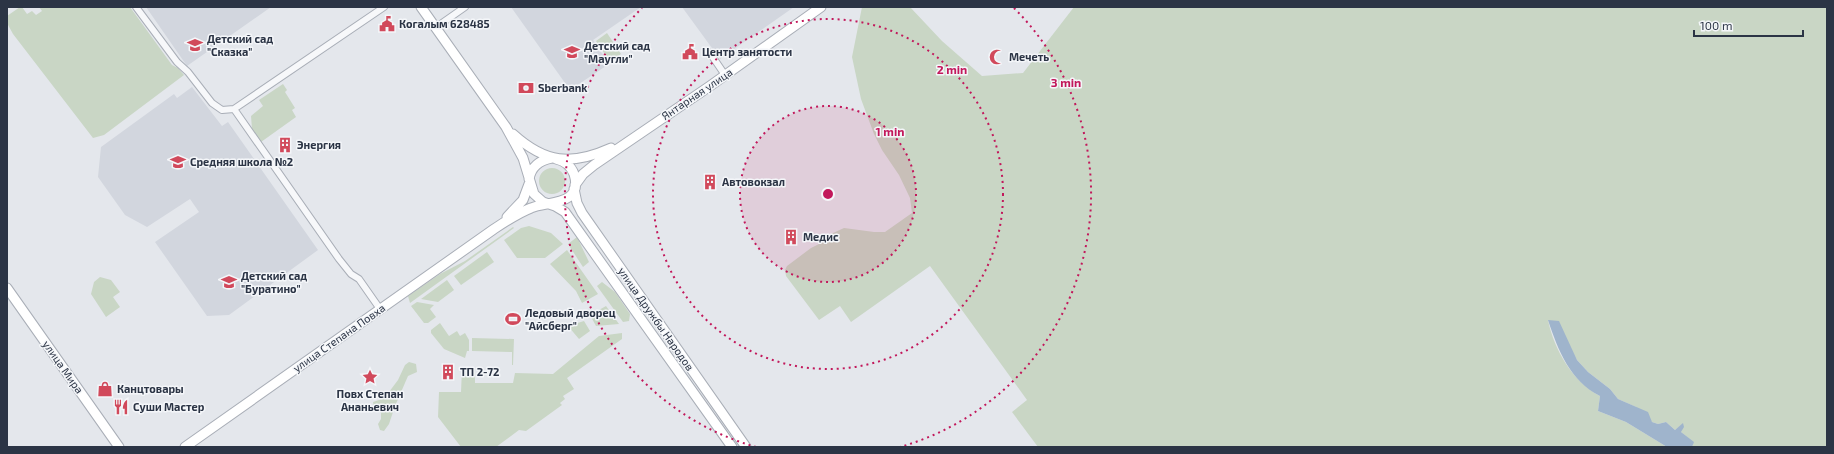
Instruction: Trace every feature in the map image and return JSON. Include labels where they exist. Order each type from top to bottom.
[{"type":"street","points":[[136,7],[177,62],[188,72],[212,103],[222,110],[234,109],[384,7]]},
{"type":"street","points":[[421,7],[506,127],[523,158],[532,191],[536,198],[550,204]]},
{"type":"street","points":[[435,28],[465,7]]},
{"type":"street","name":"Янтарная улица","points":[[631,138],[725,75],[821,7]]},
{"type":"street","points":[[710,53],[725,75]]},
{"type":"street","points":[[234,109],[339,259],[351,274],[359,279],[380,309]]},
{"type":"street","points":[[506,127],[532,150],[566,163],[571,168],[575,177],[574,187]]},
{"type":"street","points":[[494,229],[520,204],[536,165],[542,161],[555,158],[576,159],[592,156],[631,138]]},
{"type":"street","points":[[494,229],[530,208],[566,200],[574,187],[588,170],[631,138]]},
{"type":"street","name":"улица Дружбы Народов","points":[[574,187],[577,203],[582,213],[746,447]]},
{"type":"street","name":"улица Дружбы Народов","points":[[550,204],[559,208],[568,216],[732,447]]},
{"type":"street","name":"улица Степана Повха","points":[[185,447],[494,229]]},
{"type":"street","name":"улица Мира","points":[[7,288],[119,447]]},
{"type":"shaded area","name":"Детский сад \"Сказка\"","points":[[146,7],[271,7],[187,66]]},
{"type":"shaded area","name":"Детский сад \"Маугли\"","points":[[511,7],[641,7],[593,40],[609,64],[570,90]]},
{"type":"shaded area","points":[[682,7],[794,7],[720,59]]},
{"type":"shaded area","points":[[192,87],[222,126],[228,122],[318,250],[229,315],[207,316],[155,242],[199,212],[190,199],[147,227],[125,215],[98,177],[101,147],[174,94],[177,98]]},
{"type":"green space","points":[[22,7],[27,14],[32,11],[36,15],[42,11],[39,7],[130,7],[172,65],[178,68],[184,75],[104,135],[93,138],[13,34],[7,23],[7,16]]},
{"type":"green space","points":[[862,7],[910,7],[942,41],[982,76],[1023,73],[1074,7],[1827,7],[1827,447],[1692,447],[1693,442],[1681,432],[1683,424],[1675,430],[1666,422],[1658,424],[1652,422],[1636,407],[1618,399],[1610,389],[1588,372],[1577,360],[1571,349],[1548,320],[1555,343],[1566,364],[1581,382],[1600,396],[1598,411],[1626,422],[1667,447],[1038,447],[1012,412],[1027,400],[930,266],[851,322],[840,306],[819,320],[786,276],[785,270],[787,266],[811,248],[823,242],[831,234],[844,228],[885,232],[912,213],[910,198],[899,175],[882,150],[874,134],[861,99],[852,57]]},
{"type":"green space","points":[[607,33],[621,54],[610,62],[596,41]]},
{"type":"green space","points":[[283,84],[287,90],[285,92],[295,108],[292,110],[296,117],[261,142],[252,129],[251,116],[263,106],[259,100]]},
{"type":"green space","points":[[552,168],[562,171],[565,181],[562,191],[552,194],[542,191],[539,181],[542,171]]},
{"type":"green space","points":[[529,226],[551,233],[563,244],[545,258],[517,258],[504,240],[521,228]]},
{"type":"green space","points":[[513,227],[514,228],[410,303],[408,296],[440,274],[465,261]]},
{"type":"green space","points":[[577,237],[589,262],[583,267],[568,244]]},
{"type":"green space","points":[[567,250],[598,294],[582,303],[576,291],[550,264]]},
{"type":"green space","points":[[487,252],[494,262],[461,285],[454,276]]},
{"type":"green space","points":[[100,277],[111,280],[120,292],[113,297],[120,307],[106,317],[91,294],[94,282]]},
{"type":"green space","points":[[447,280],[454,290],[438,302],[421,299]]},
{"type":"green space","points":[[602,282],[615,292],[630,314],[629,321],[623,322],[597,286]]},
{"type":"green space","points":[[417,302],[434,305],[430,309],[436,317],[428,323],[424,323],[411,306]]},
{"type":"green space","points":[[606,306],[619,324],[596,326],[590,315]]},
{"type":"green space","points":[[584,321],[590,331],[579,339],[568,326]]},
{"type":"green space","points":[[440,323],[449,336],[457,331],[460,336],[465,333],[469,340],[469,351],[467,351],[465,358],[444,349],[431,333],[431,330]]},
{"type":"green space","points":[[622,333],[622,339],[567,378],[574,389],[563,396],[565,399],[560,403],[562,405],[526,431],[519,430],[496,447],[461,447],[438,417],[439,392],[461,392],[462,369],[475,369],[475,383],[513,383],[515,373],[553,374],[599,336]]},
{"type":"green space","points":[[472,338],[514,339],[513,365],[512,352],[472,351]]},
{"type":"green space","points":[[409,362],[416,364],[417,372],[408,376],[389,424],[384,431],[380,430],[378,424],[381,419],[381,413],[374,407],[373,402],[386,396],[398,380],[405,365]]},
{"type":"water","points":[[1548,320],[1559,321],[1577,360],[1588,372],[1610,389],[1618,399],[1648,412],[1652,422],[1658,424],[1666,422],[1675,430],[1683,423],[1684,427],[1681,432],[1694,442],[1692,447],[1667,447],[1626,422],[1598,411],[1600,396],[1581,382],[1566,364]]},
{"type":"place","name":"Когалым 628485","points":[[387,24]]},
{"type":"place","name":"Детский сад \"Сказка\"","points":[[195,45]]},
{"type":"place","name":"Детский сад \"Маугли\"","points":[[572,52]]},
{"type":"place","name":"Центр занятости","points":[[690,52]]},
{"type":"place","name":"Мечеть","points":[[997,57]]},
{"type":"place","name":"Sberbank","points":[[526,88]]},
{"type":"place","name":"Энергия","points":[[285,145]]},
{"type":"place","name":"Средняя школа №2","points":[[178,162]]},
{"type":"place","name":"Автовокзал","points":[[710,182]]},
{"type":"place","name":"Медис","points":[[791,237]]},
{"type":"place","name":"Детский сад \"Буратино\"","points":[[229,282]]},
{"type":"place","name":"Ледовый дворец \"Айсберг\"","points":[[513,319]]},
{"type":"place","name":"ТП 2-72","points":[[448,372]]},
{"type":"place","name":"Повх Степан Ананьевич","points":[[370,377]]},
{"type":"place","name":"Канцтовары","points":[[105,389]]},
{"type":"place","name":"Суши Мастер","points":[[121,407]]}]
